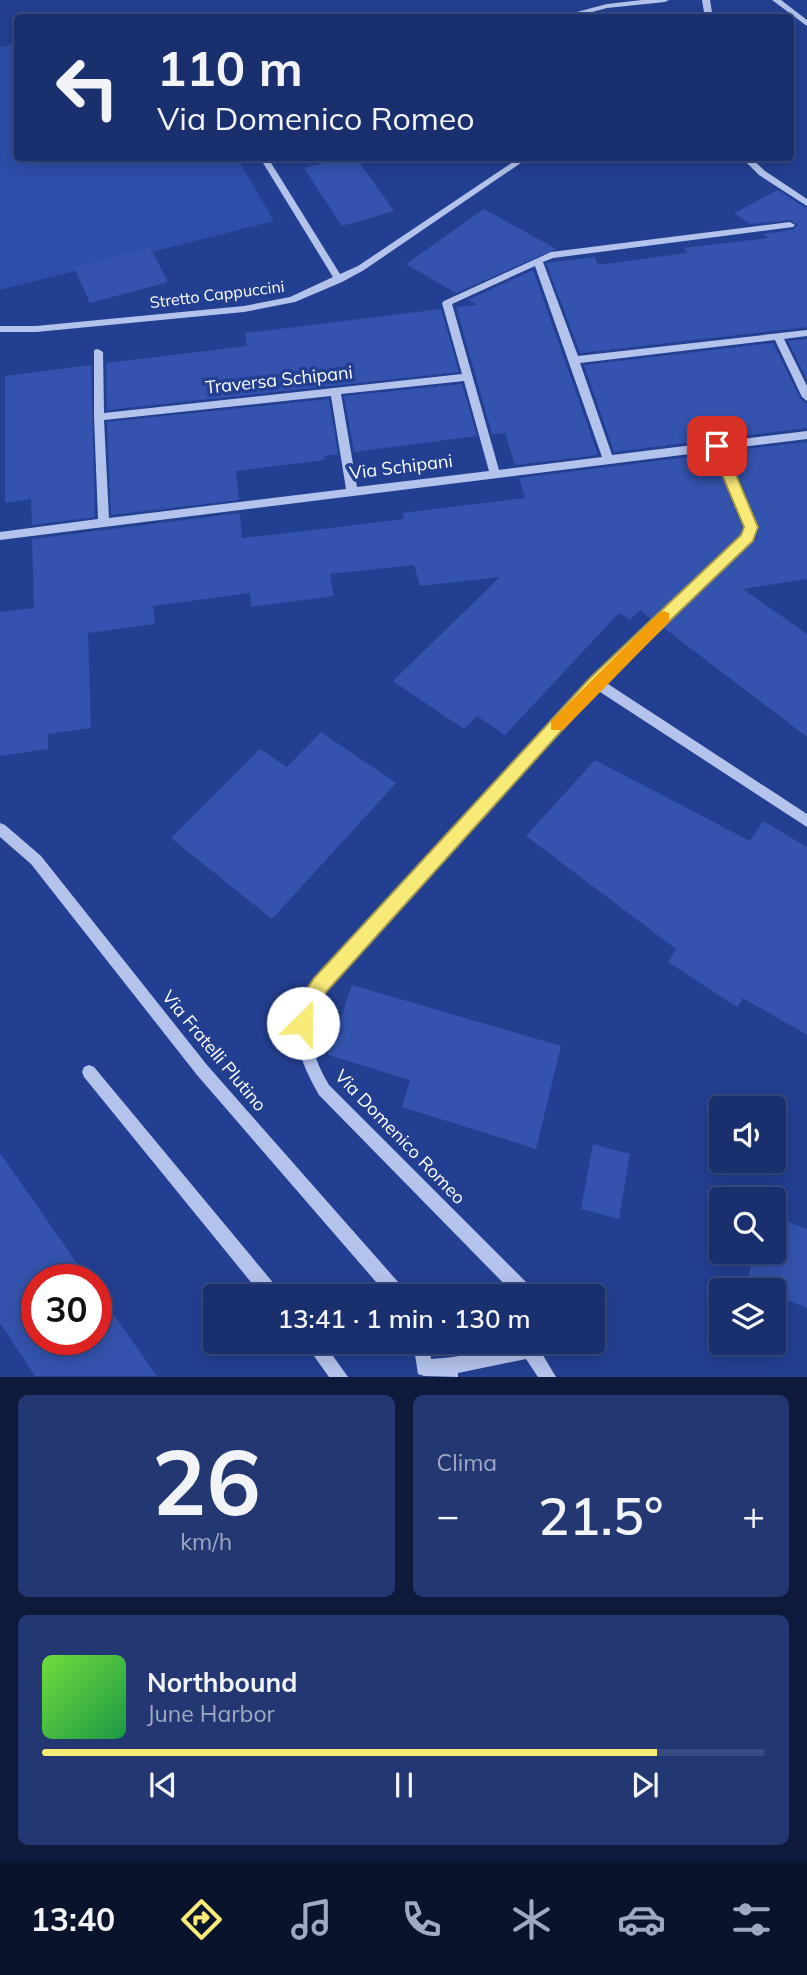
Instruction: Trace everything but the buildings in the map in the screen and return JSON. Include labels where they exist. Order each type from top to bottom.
[{"type":"street","points":[[574,14],[607,6],[665,0]]},
{"type":"street","points":[[776,0],[807,24]]},
{"type":"street","points":[[266,161],[339,280]]},
{"type":"street","name":"Stretto Cappuccini","points":[[0,329],[36,329],[270,306],[292,300],[339,280],[519,161]]},
{"type":"street","points":[[749,161],[762,173],[807,203]]},
{"type":"street","points":[[495,474],[447,303],[551,255],[790,225]]},
{"type":"street","points":[[538,261],[608,459]]},
{"type":"street","points":[[574,360],[807,333]]},
{"type":"street","points":[[778,336],[807,397]]},
{"type":"street","points":[[98,352],[104,523]]},
{"type":"street","name":"Traversa Schipani","points":[[99,417],[468,377]]},
{"type":"street","points":[[335,391],[352,491]]},
{"type":"street","name":"Via Schipani","points":[[0,536],[807,435]]},
{"type":"street","name":"Via Domenico Romeo","points":[[516,1284],[324,1090],[310,1067],[303,1023],[309,1003],[321,984],[596,683],[748,537],[751,527],[717,446]]},
{"type":"street","points":[[596,683],[807,821]]},
{"type":"street","name":"Via Fratelli Plutino","points":[[0,829],[37,860],[202,1070],[389,1284]]},
{"type":"street","points":[[89,1072],[263,1284]]},
{"type":"street","points":[[322,1354],[340,1377]]},
{"type":"street","points":[[422,1354],[424,1372],[449,1372],[509,1354]]},
{"type":"street","points":[[538,1354],[548,1377]]},
{"type":"shaded area","points":[[14,44],[14,161],[239,161],[274,221],[152,252],[150,247],[74,267],[76,271],[0,290],[0,47]]},
{"type":"slow traffic","points":[[557,725],[596,683],[664,618]]},
{"type":"route","points":[[303,1023],[309,1003],[321,984],[596,683],[748,537],[751,527],[717,446]]}]
